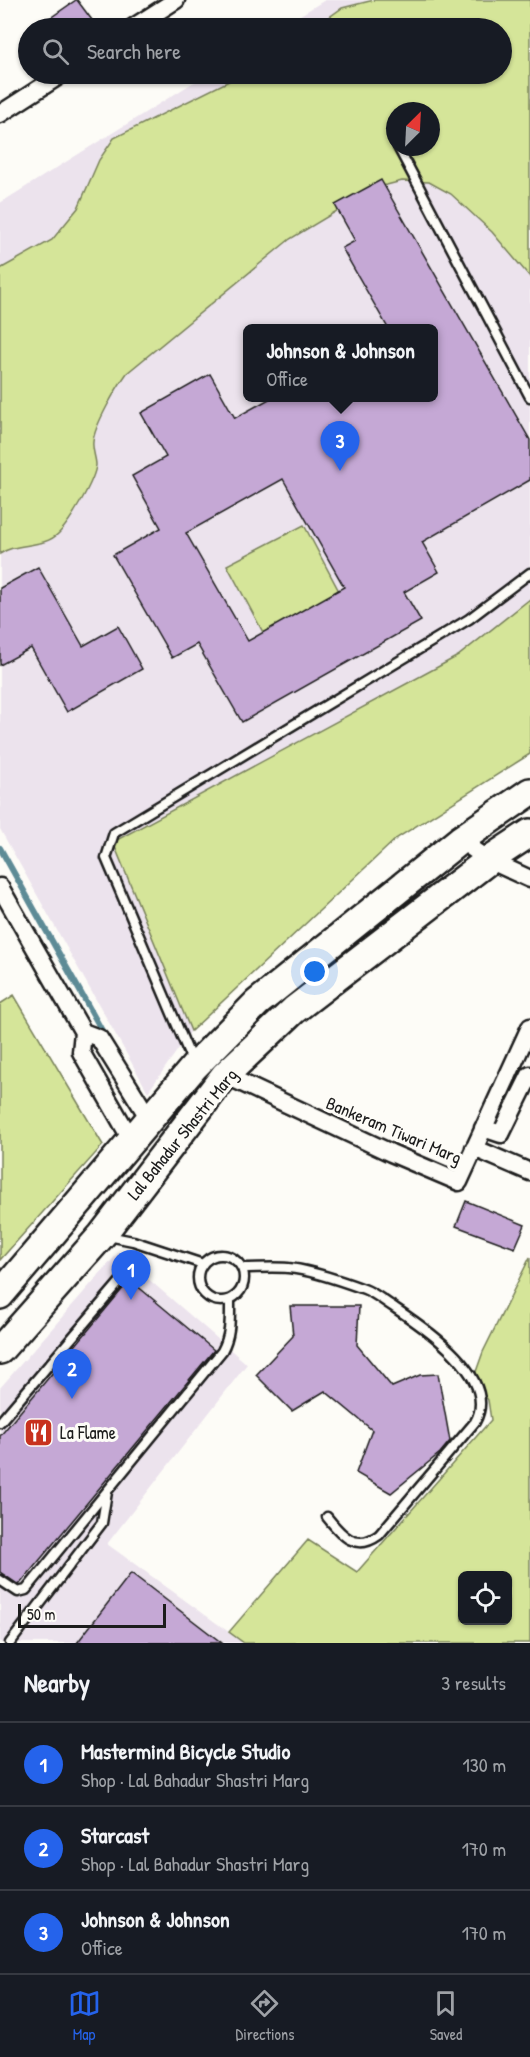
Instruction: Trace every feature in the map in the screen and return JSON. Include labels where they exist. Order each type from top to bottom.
[{"type":"main road","name":"Lal Bahadur Shastri Marg","points":[[0,1295],[194,1067],[257,1003],[460,840],[530,792]]},
{"type":"main road","name":"Lal Bahadur Shastri Marg","points":[[0,1350],[102,1235],[225,1075],[294,1010],[489,860],[530,833]]},
{"type":"street","points":[[148,18],[176,0]]},
{"type":"street","points":[[0,114],[46,84]]},
{"type":"street","points":[[460,840],[489,860],[530,879]]},
{"type":"street","points":[[0,887],[7,909],[83,1032],[81,1052],[132,1141]]},
{"type":"street","points":[[83,1032],[99,1038],[150,1120]]},
{"type":"street","name":"Bankeram Tiwari Marg","points":[[225,1075],[391,1154],[459,1182],[478,1149],[527,1042]]},
{"type":"street","points":[[487,1130],[498,1134],[504,1131],[530,1075]]},
{"type":"street","points":[[478,1149],[530,1172]]},
{"type":"lane","points":[[403,156],[530,397]]},
{"type":"lane","points":[[194,1067],[106,858],[114,833],[469,619],[530,573]]},
{"type":"lane","points":[[102,1235],[133,1241],[203,1264]]},
{"type":"lane","points":[[231,1257],[242,1268],[244,1283],[237,1296],[230,1300],[216,1301],[203,1292],[198,1278],[203,1264],[209,1259],[231,1257]]},
{"type":"lane","points":[[242,1268],[290,1269],[335,1279],[366,1290],[431,1332],[470,1373],[480,1401],[481,1411],[475,1422],[379,1535],[368,1543],[356,1543],[335,1527],[327,1516]]},
{"type":"lane","points":[[0,1422],[130,1270]]},
{"type":"lane","points":[[0,1580],[18,1592],[26,1590],[222,1351],[228,1342],[230,1332],[230,1300]]},
{"type":"lane","points":[[10,1643],[102,1523],[107,1491]]},
{"type":"shaded area","points":[[325,0],[530,0],[530,754],[397,838],[191,1031],[148,1092],[0,829],[0,203],[191,84],[512,84],[512,18],[295,18]]},
{"type":"shaded area","points":[[118,1253],[247,1364],[107,1544],[244,1643],[2,1643],[0,1641],[0,1388]]},
{"type":"green space","points":[[374,0],[530,0],[530,277],[492,232],[451,194],[429,182],[402,181],[375,188],[290,239],[127,373],[97,426],[93,442],[95,472],[69,520],[53,538],[38,544],[6,550],[0,554],[0,269],[52,240],[78,208],[99,160],[114,138],[223,84],[512,84],[512,18],[328,18],[342,8]]},
{"type":"green space","points":[[304,525],[341,595],[265,636],[227,565]]},
{"type":"green space","points":[[530,599],[530,754],[397,838],[191,1031],[113,842],[458,656]]},
{"type":"green space","points":[[14,995],[103,1145],[0,1260],[0,1004]]},
{"type":"green space","points":[[530,1257],[530,1643],[244,1643],[229,1632],[308,1540],[357,1572],[491,1420],[488,1400],[473,1380],[483,1352]]},
{"type":"building","points":[[76,0],[90,18],[50,18]]},
{"type":"building","points":[[381,180],[530,440],[530,480],[422,542],[439,572],[404,592],[421,621],[242,722],[197,644],[172,658],[113,555],[161,528],[132,476],[166,457],[141,413],[210,374],[235,418],[264,402],[438,402],[438,324],[386,324],[342,248],[355,241],[335,205]],"holes":[[[283,479],[344,587],[248,641],[186,533]]]},
{"type":"building","points":[[38,567],[83,646],[118,626],[142,669],[67,712],[31,648],[0,665],[0,588]]},
{"type":"building","points":[[466,1201],[525,1225],[515,1248],[456,1226]]},
{"type":"building","points":[[130,1280],[214,1350],[19,1585],[0,1572],[0,1436]]},
{"type":"building","points":[[290,1306],[359,1306],[357,1345],[392,1387],[420,1375],[438,1374],[450,1441],[440,1453],[391,1493],[356,1473],[372,1430],[325,1391],[292,1411],[256,1375],[293,1336]]},
{"type":"building","points":[[131,1573],[222,1643],[77,1643]]},
{"type":"waterway","points":[[0,848],[105,1036]]},
{"type":"place","name":"Johnson & Johnson","points":[[340,471]]},
{"type":"place","name":"Mastermind Bicycle Studio","points":[[131,1300]]},
{"type":"place","name":"Starcast","points":[[72,1399]]},
{"type":"place","name":"La Flame","points":[[39,1432]]}]
